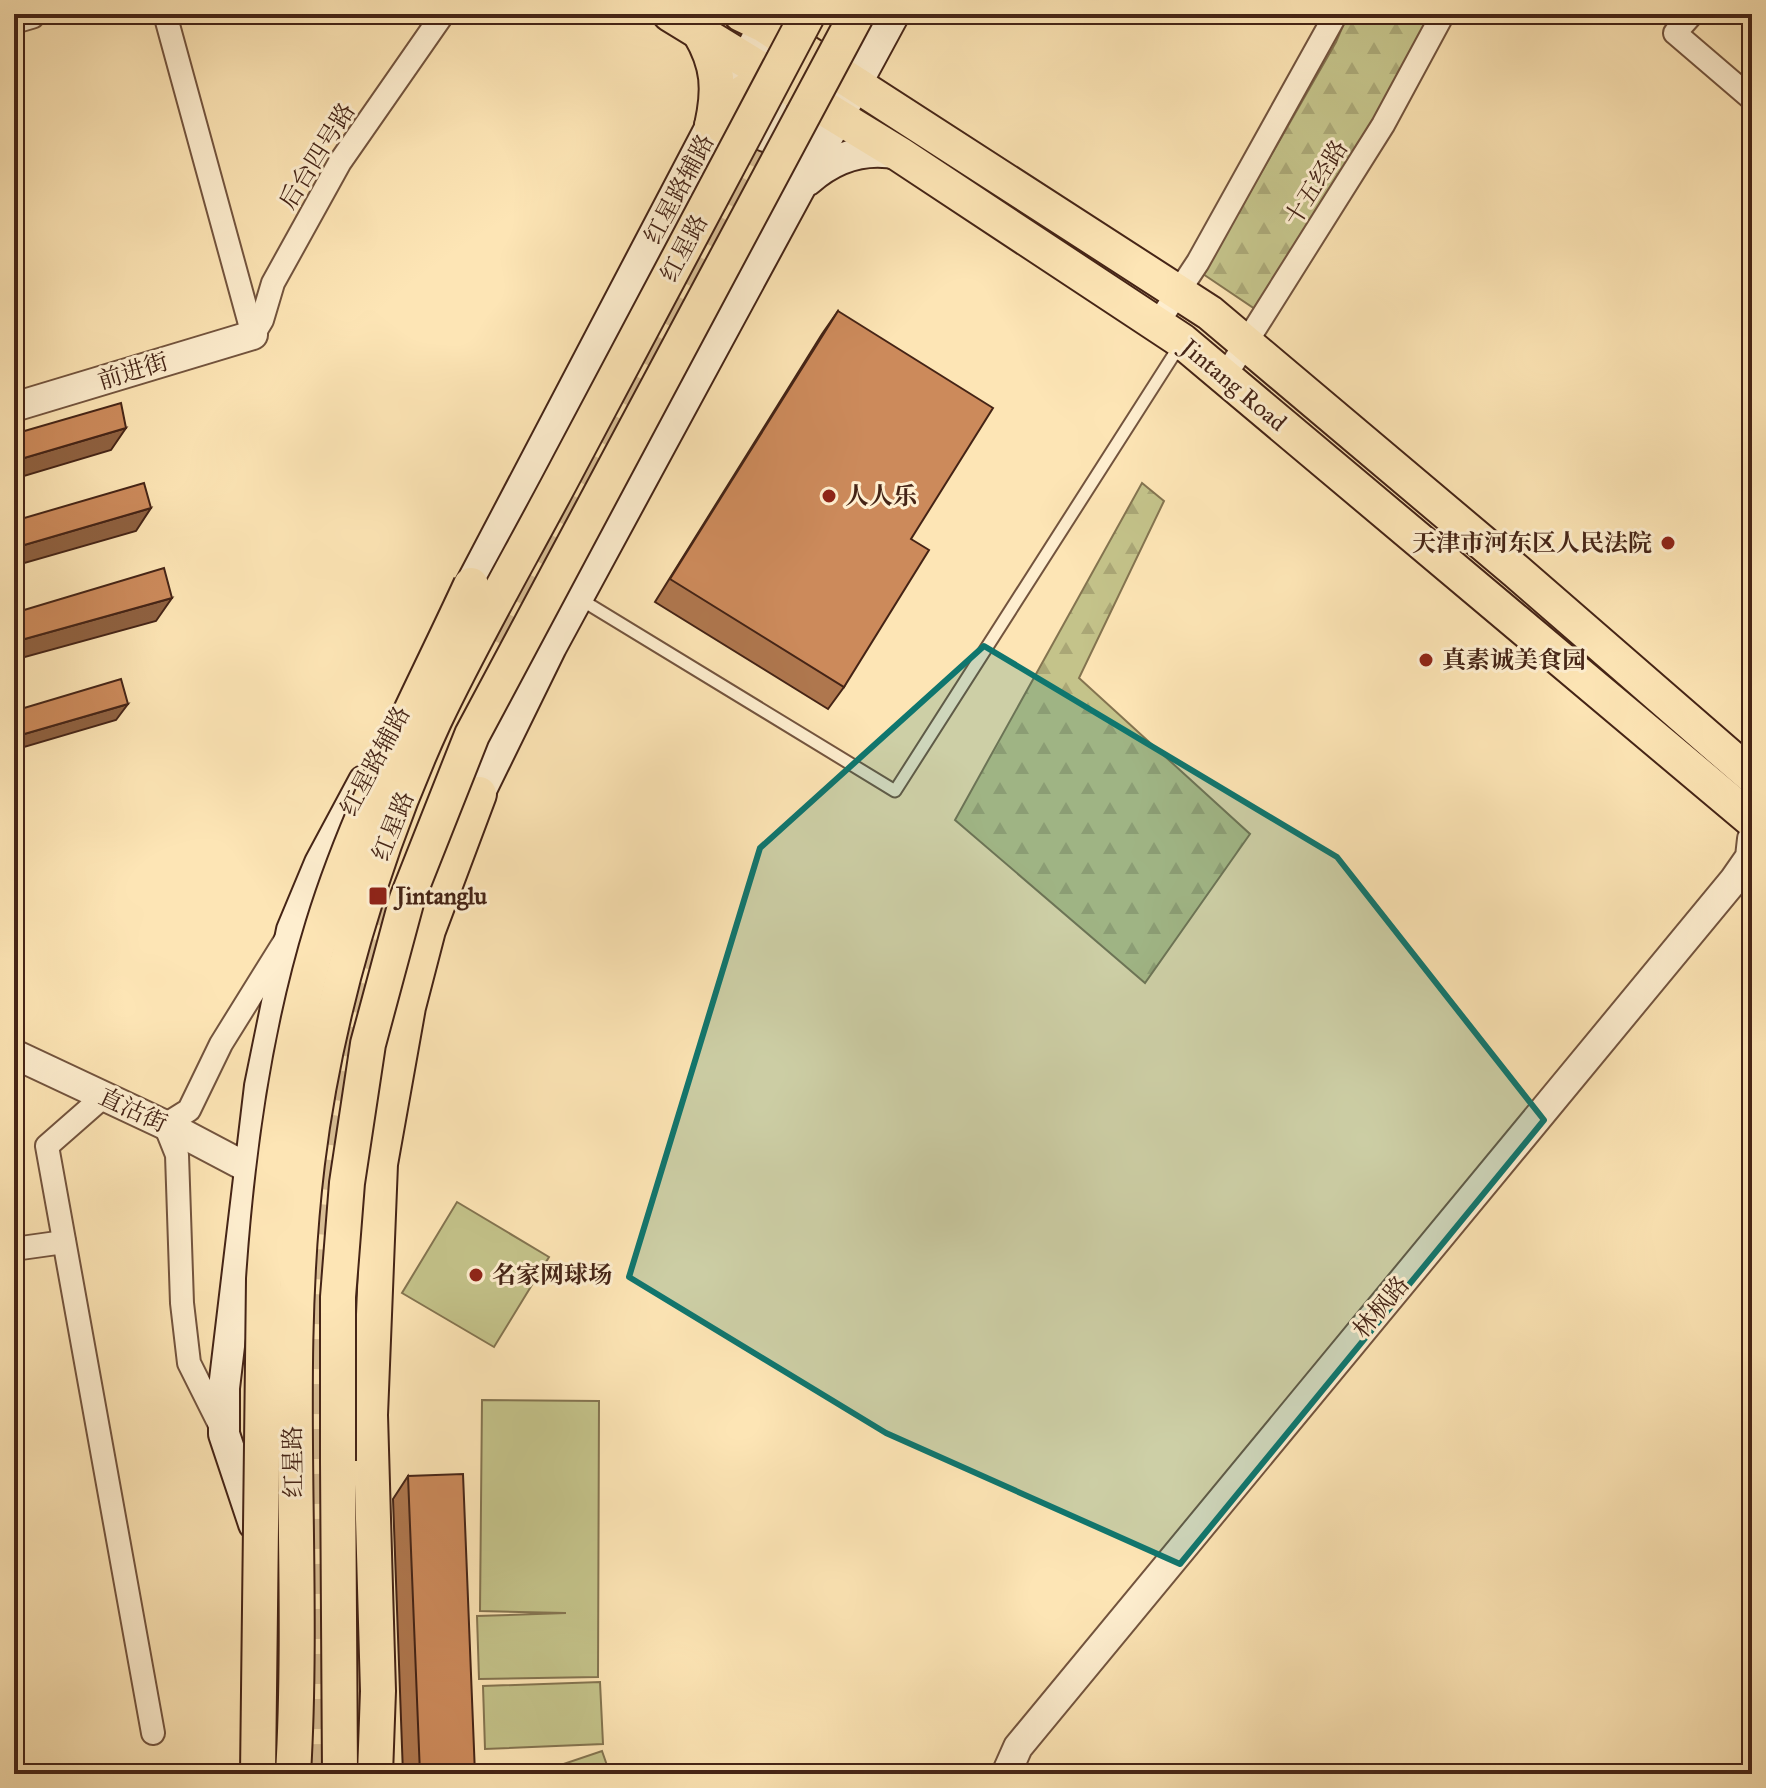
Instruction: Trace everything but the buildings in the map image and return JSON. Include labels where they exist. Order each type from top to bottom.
[{"type":"main road","name":"Jintang Road","points":[[670,14],[700,33],[756,30],[849,99],[899,154],[1170,333],[1752,820]]},
{"type":"main road","points":[[731,14],[756,30]]},
{"type":"main road","name":"红星路","points":[[293,1774],[297,1650],[292,1433],[299,1256],[307,1162],[319,1090],[364,897],[434,722],[808,14]]},
{"type":"main road","name":"红星路","points":[[340,1774],[338,1297],[347,1183],[368,1044],[387,966],[432,832],[472,735],[857,14]]},
{"type":"main road","points":[[375,1774],[378,1691],[370,1415],[380,1164],[408,1007],[428,930],[479,794],[551,647],[894,14]]},
{"type":"main road","name":"Jintang Road","points":[[756,30],[775,78],[900,116],[1177,292],[1247,342],[1752,776]]},
{"type":"main road","name":"红星路辅路","points":[[254,1524],[224,1434],[224,1388],[260,1086],[292,930],[320,863],[489,552],[712,126],[756,30]]},
{"type":"main road","points":[[700,33],[718,77],[719,97],[712,126]]},
{"type":"main road","points":[[712,126],[741,93],[775,78],[775,97],[765,136]]},
{"type":"main road","points":[[799,191],[815,174],[844,158],[876,151],[899,154]]},
{"type":"main road","points":[[540,569],[555,612],[551,647]]},
{"type":"main road","points":[[258,1774],[264,1279],[270,1199],[297,1023],[323,924],[353,844],[471,585]]},
{"type":"street","points":[[14,19],[31,14]]},
{"type":"street","points":[[165,14],[253,335]]},
{"type":"street","name":"后台四号路","points":[[253,335],[262,320],[273,283],[340,162],[443,14]]},
{"type":"street","points":[[1170,333],[1177,292],[1198,262],[1336,14]]},
{"type":"street","name":"十五经路","points":[[1225,376],[1383,125],[1443,14]]},
{"type":"street","points":[[1692,14],[1675,33],[1752,99]]},
{"type":"street","name":"前进街","points":[[14,407],[253,335]]},
{"type":"street","name":"林枫路","points":[[1006,1774],[1018,1747],[1734,880],[1750,857],[1752,839]]},
{"type":"street","points":[[224,1434],[189,1363],[182,1303],[177,1155],[165,1125],[189,1110],[221,1044],[292,930]]},
{"type":"street","name":"直沽街","points":[[14,1054],[250,1169]]},
{"type":"street","points":[[104,1096],[47,1146],[153,1733]]},
{"type":"street","points":[[14,1249],[64,1242]]},
{"type":"lane","points":[[489,552],[540,569],[577,597],[895,791],[1170,333]]},
{"type":"highlighted area","points":[[984,646],[1337,857],[1544,1120],[1180,1564],[886,1433],[629,1277],[760,848]]},
{"type":"green space","points":[[1348,14],[1439,14],[1258,311],[1203,274],[1336,42]]},
{"type":"green space","points":[[1142,483],[1164,501],[1079,678],[1250,834],[1145,983],[955,820]]},
{"type":"green space","name":"名家网球场","points":[[457,1202],[549,1257],[494,1347],[402,1293]]},
{"type":"green space","points":[[482,1400],[599,1401],[598,1677],[479,1679],[477,1616],[566,1613],[480,1611]]},
{"type":"green space","points":[[600,1682],[603,1744],[485,1749],[483,1686]]},
{"type":"green space","points":[[602,1751],[610,1774],[534,1774]]},
{"type":"tunnel","points":[[503,645],[765,136]]},
{"type":"tunnel","points":[[317,1774],[312,1437],[314,1325],[322,1214],[337,1103],[361,994],[398,887]]},
{"type":"tunnel","points":[[274,1660],[278,1774]]},
{"type":"place","name":"人人乐","points":[[829,496]]},
{"type":"place","name":"天津市河东区人民法院","points":[[1668,543]]},
{"type":"place","name":"真素诚美食园","points":[[1426,660]]},
{"type":"place","name":"Jintanglu","points":[[378,896]]},
{"type":"place","name":"名家网球场","points":[[476,1275]]}]
